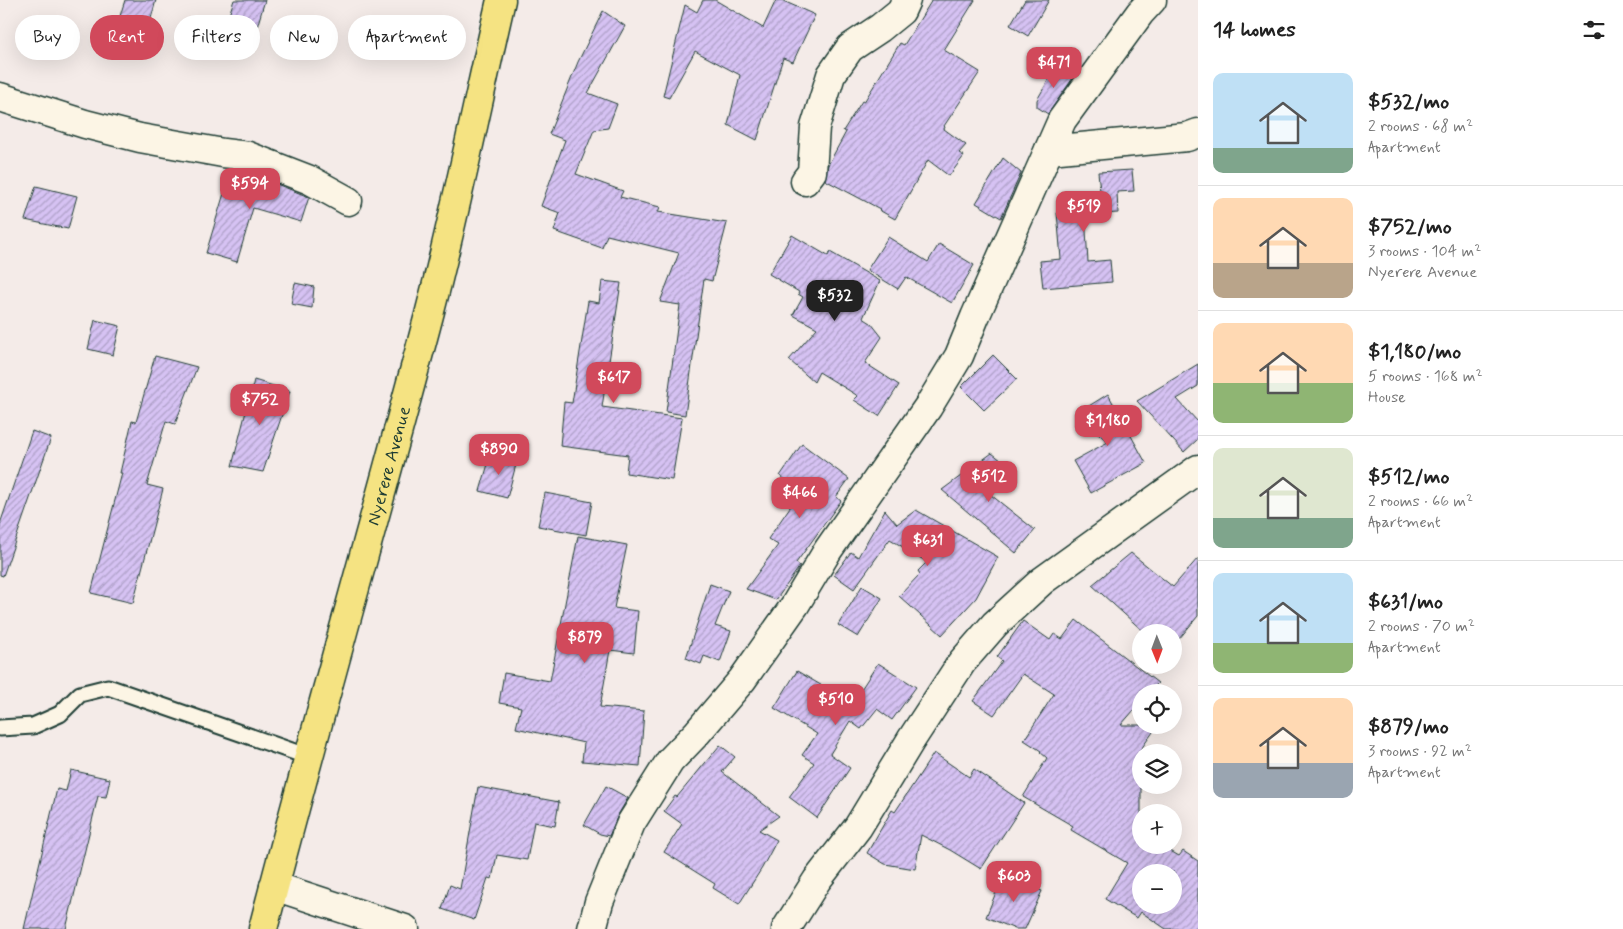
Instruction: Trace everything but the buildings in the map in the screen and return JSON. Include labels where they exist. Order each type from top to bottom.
[{"type":"main road","name":"Nyerere Avenue","points":[[263,929],[429,314],[460,189],[476,107],[501,0]]},
{"type":"street","points":[[805,181],[812,172],[815,127],[831,75],[850,48],[901,11],[906,0]]},
{"type":"street","points":[[592,929],[600,902],[631,823],[670,761],[742,680],[796,605],[828,550],[928,407],[959,356],[978,308],[1062,120],[1152,0]]},
{"type":"street","points":[[0,97],[85,124],[140,138],[223,154],[248,156],[310,180],[348,201]]},
{"type":"street","points":[[1049,150],[1187,137],[1198,133]]},
{"type":"street","points":[[786,929],[817,880],[858,827],[911,740],[962,662],[994,624],[1042,580],[1198,469]]},
{"type":"street","points":[[274,886],[406,929]]},
{"type":"lane","points":[[0,728],[33,726],[60,714],[80,694],[108,687],[309,757]]}]
